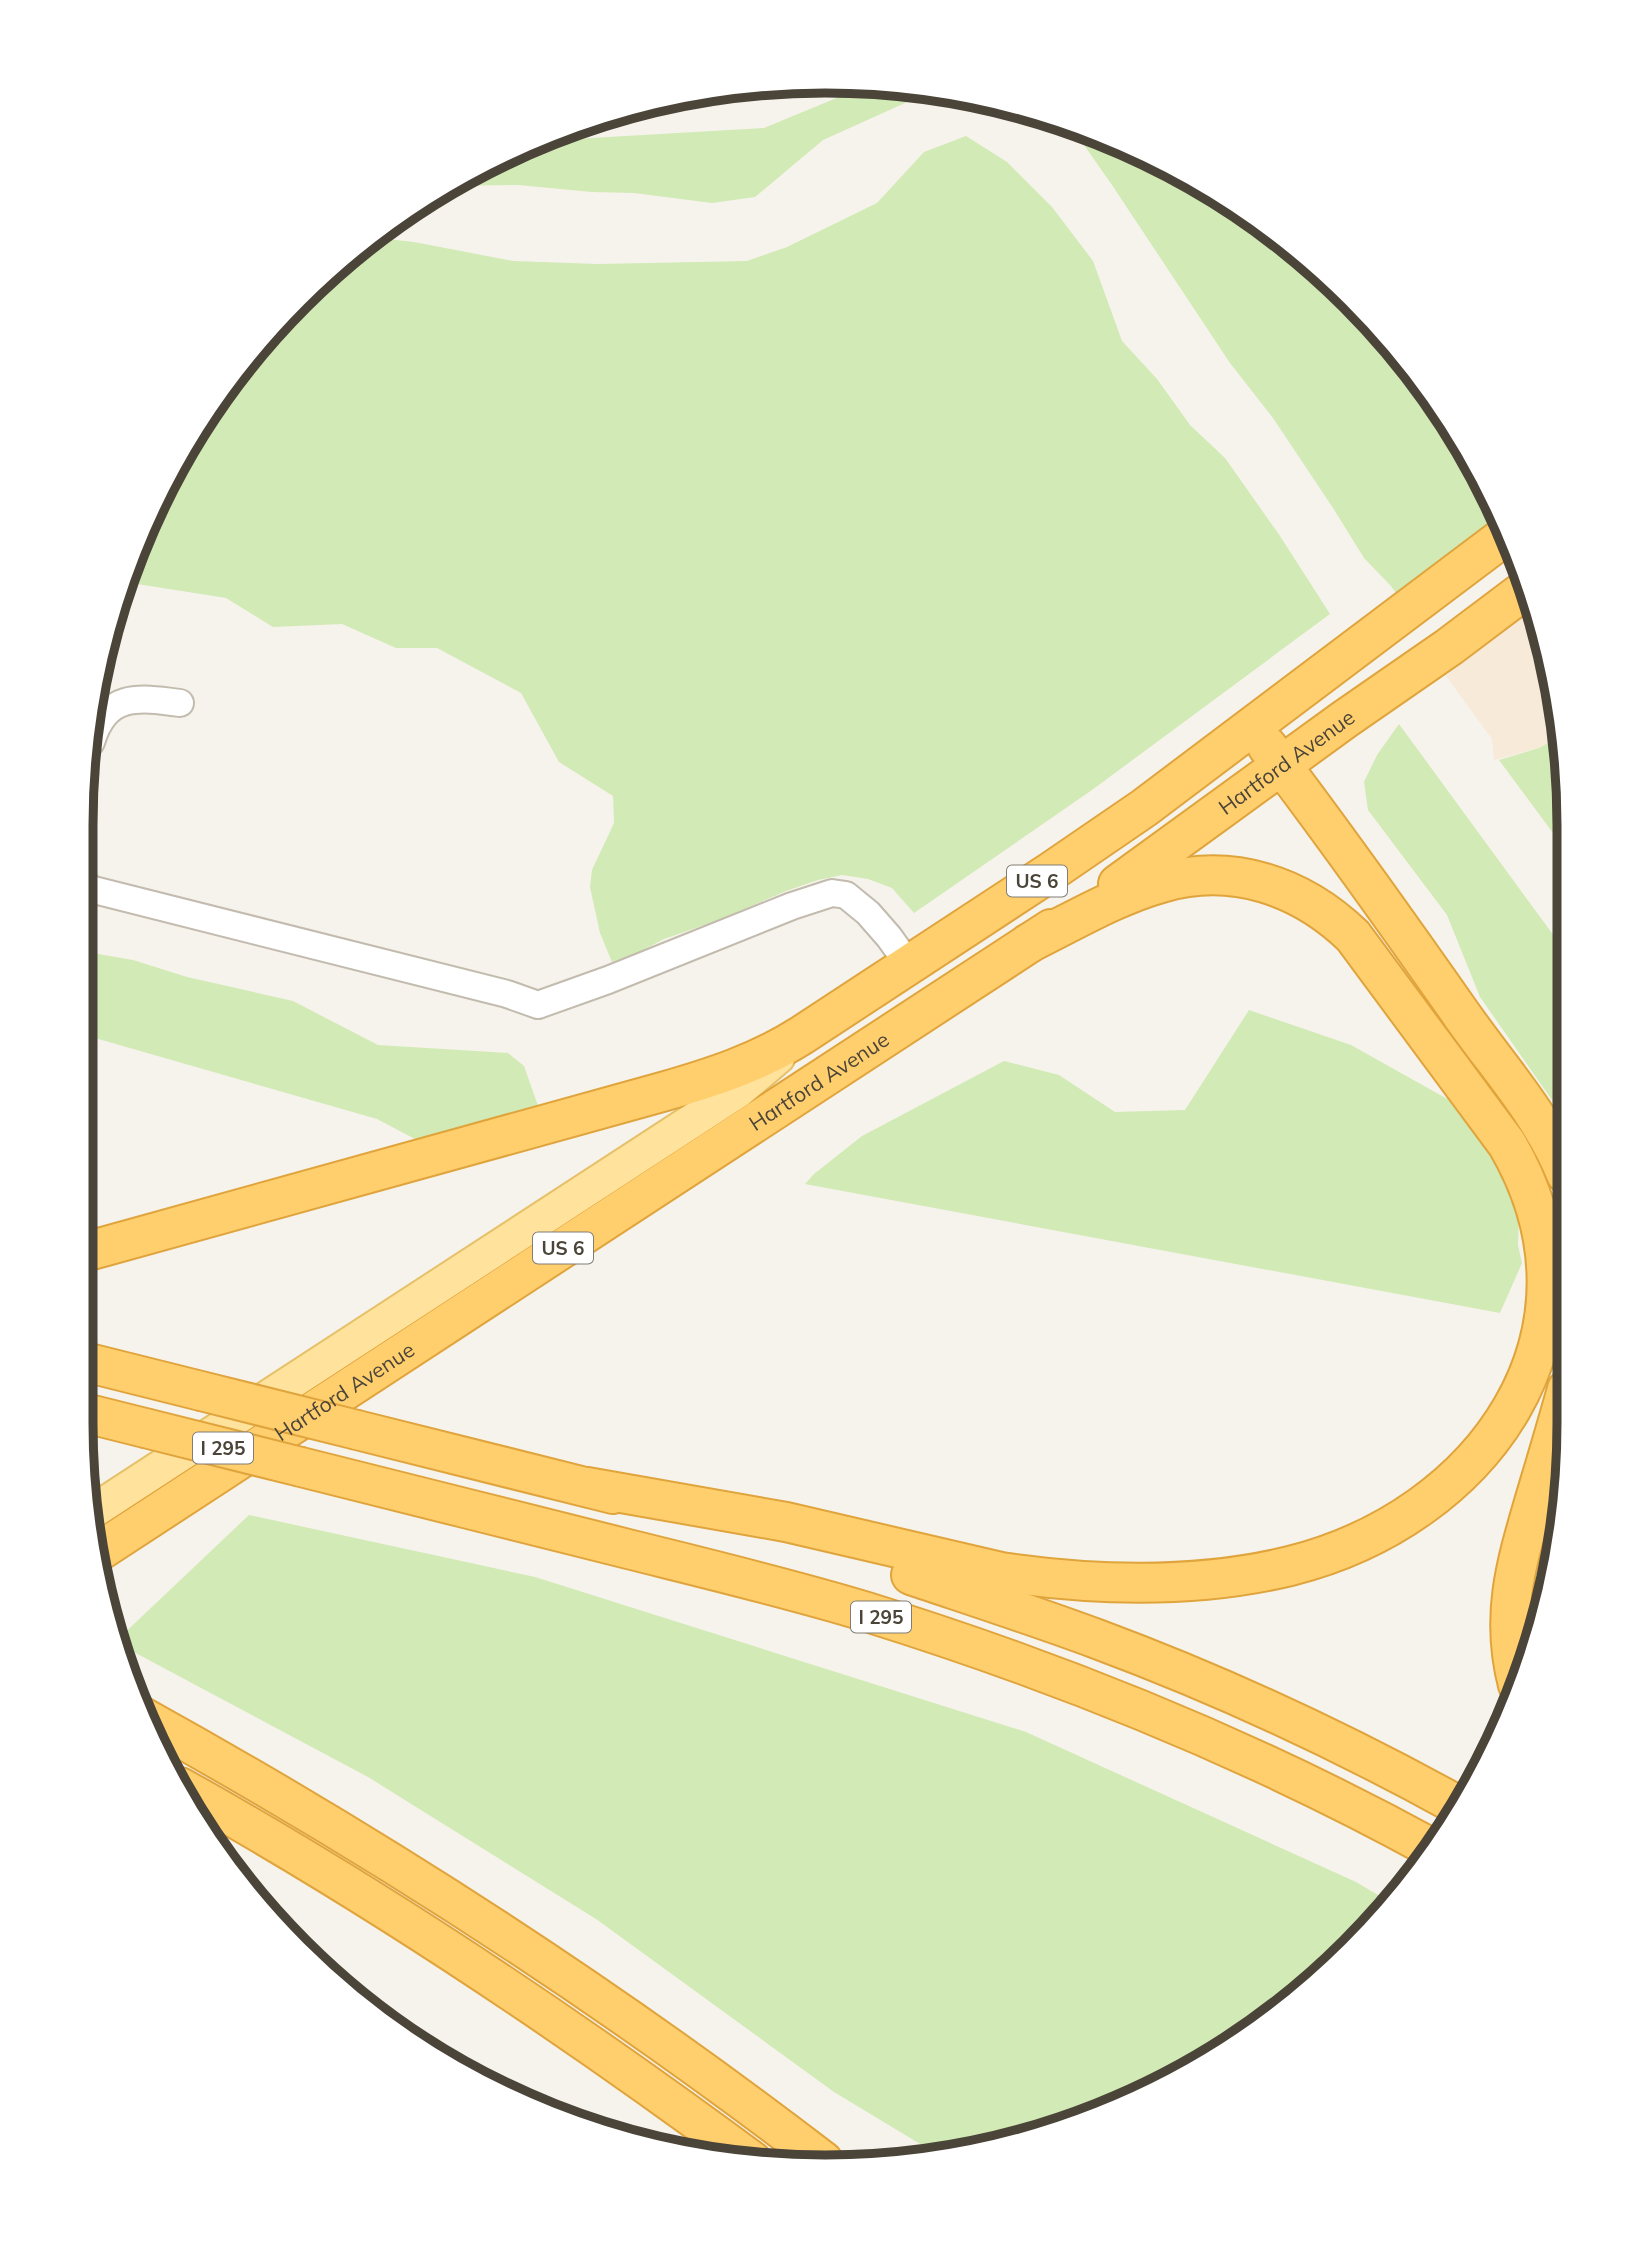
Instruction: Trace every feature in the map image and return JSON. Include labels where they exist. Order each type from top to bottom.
[{"type":"highway","name":"Hartford Avenue","points":[[815,1027],[1107,834],[1500,540]]},
{"type":"highway","name":"Hartford Avenue","points":[[104,1548],[1149,863],[1519,594]]},
{"type":"highway","points":[[1253,727],[1541,1122],[1557,1155]]},
{"type":"highway","points":[[587,1488],[786,1522],[1001,1572],[1108,1582],[1186,1581],[1272,1570],[1328,1554],[1356,1542],[1401,1518],[1439,1493],[1467,1469],[1491,1441],[1521,1392],[1540,1340],[1546,1270],[1538,1214],[1525,1178],[1507,1144],[1353,936],[1322,909],[1287,890],[1250,878],[1212,874],[1175,879],[1139,890],[1029,943]]},
{"type":"highway","name":"US 6","points":[[93,1249],[710,1078],[763,1058],[815,1027]]},
{"type":"highway","points":[[93,1364],[839,1552],[1099,1640],[1294,1723],[1451,1802]]},
{"type":"highway","name":"I 295","points":[[93,1415],[795,1591],[936,1635],[1072,1683],[1194,1732],[1314,1788],[1424,1844]]},
{"type":"highway","points":[[1515,1668],[1509,1629],[1511,1588],[1557,1423]]},
{"type":"highway","points":[[158,1726],[340,1829],[525,1947],[664,2043],[815,2155]]},
{"type":"highway","points":[[195,1796],[293,1852],[478,1969],[618,2064],[737,2150]]},
{"type":"main road","name":"Hartford Avenue","points":[[98,1508],[738,1091],[815,1027]]},
{"type":"lane","points":[[100,723],[103,716],[126,700],[146,698],[180,703]]},
{"type":"lane","points":[[93,890],[507,994],[538,1005],[832,893],[846,895],[867,913],[909,965]]},
{"type":"shaded area","points":[[1525,613],[1543,682],[1552,741],[1539,748],[1494,760],[1492,739],[1446,676]]},
{"type":"green space","points":[[848,93],[915,98],[823,140],[755,197],[712,203],[634,193],[518,185],[469,186],[501,168],[570,139],[764,128]]},
{"type":"green space","points":[[966,136],[1007,162],[1052,207],[1093,261],[1122,341],[1157,379],[1190,425],[1225,458],[1330,614],[1092,790],[914,913],[892,888],[868,879],[842,875],[786,891],[612,962],[600,933],[590,887],[592,870],[614,823],[613,796],[559,762],[521,693],[437,648],[396,648],[342,624],[273,627],[226,598],[134,585],[168,501],[216,418],[244,379],[307,307],[342,274],[386,239],[513,261],[598,264],[747,261],[787,247],[877,203],[924,152]]},
{"type":"green space","points":[[1079,139],[1149,168],[1191,191],[1232,216],[1308,274],[1376,342],[1406,379],[1459,459],[1497,533],[1402,601],[1364,558],[1273,418],[1230,363]]},
{"type":"green space","points":[[1399,724],[1557,940],[1557,1107],[1480,997],[1447,915],[1368,810],[1364,782],[1377,755]]},
{"type":"green space","points":[[1552,741],[1557,839],[1499,760],[1539,748]]},
{"type":"green space","points":[[93,953],[133,960],[187,977],[293,1001],[378,1045],[508,1053],[524,1066],[542,1117],[434,1149],[377,1119],[93,1037]]},
{"type":"green space","points":[[1249,1010],[1351,1045],[1451,1101],[1483,1142],[1519,1216],[1518,1245],[1522,1263],[1500,1313],[805,1184],[862,1136],[1004,1061],[1059,1075],[1115,1112],[1185,1110]]},
{"type":"green space","points":[[249,1515],[535,1577],[1026,1732],[1356,1882],[1383,1898],[1308,1974],[1232,2032],[1191,2057],[1105,2100],[1060,2116],[1015,2130],[927,2148],[834,2092],[596,1919],[368,1777],[129,1650],[124,1633]]}]
